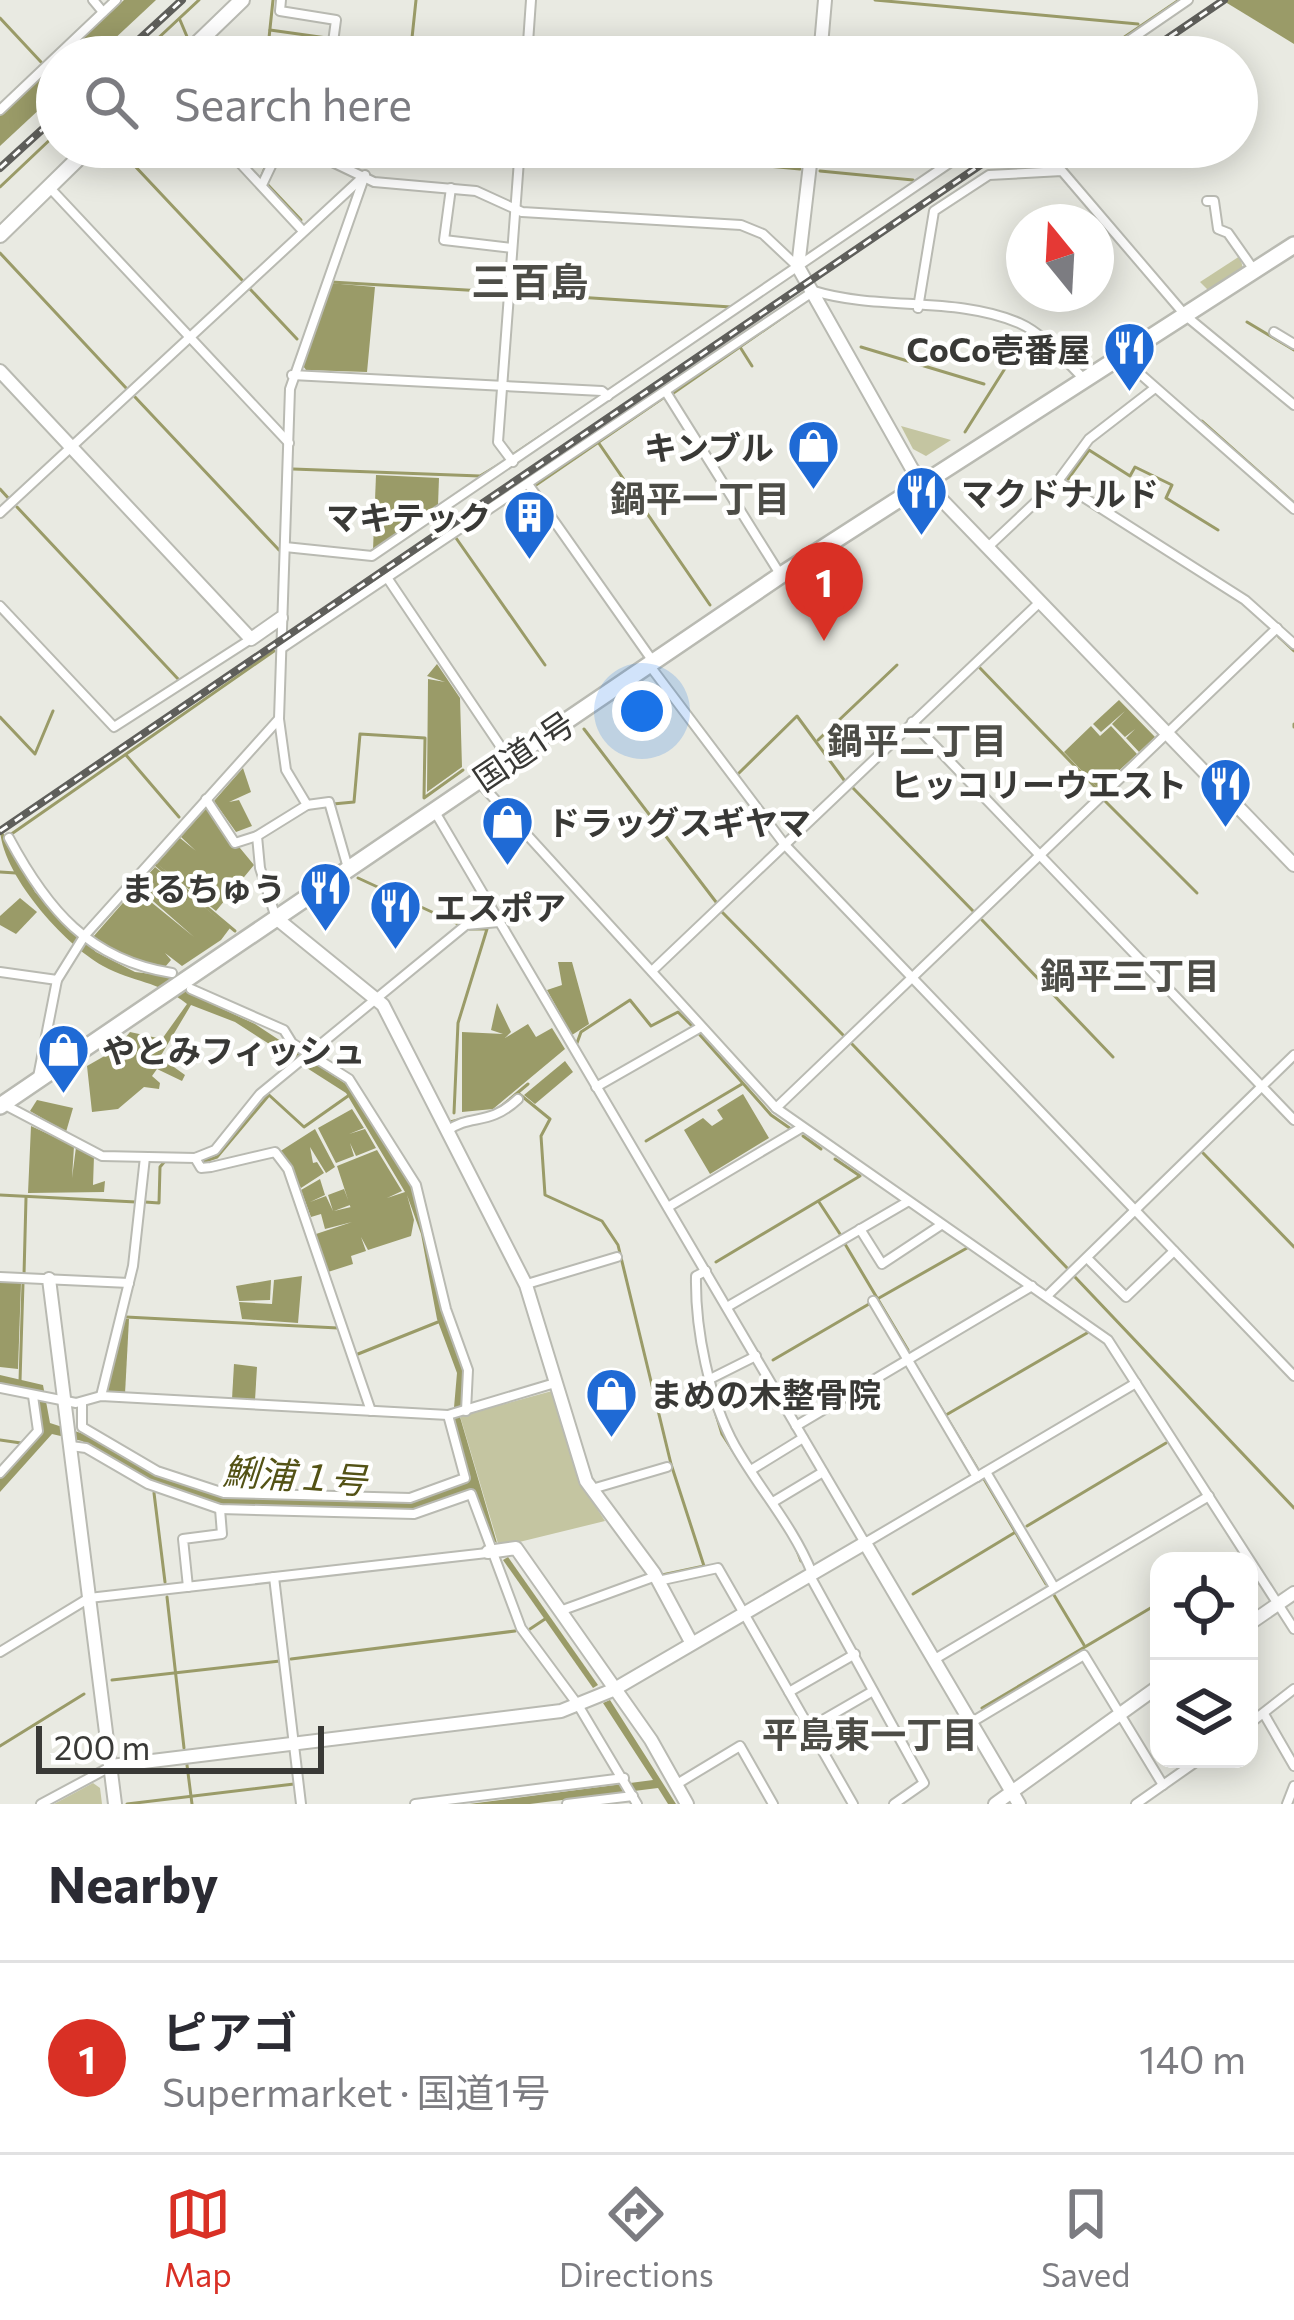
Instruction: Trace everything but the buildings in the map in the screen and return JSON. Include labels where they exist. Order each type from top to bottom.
[{"type":"highway","name":"国道1号","points":[[2,1105],[781,575],[1294,245]]},
{"type":"main road","points":[[205,36],[242,0]]},
{"type":"main road","points":[[0,236],[68,168]]},
{"type":"street","points":[[93,0],[104,11]]},
{"type":"street","points":[[78,36],[116,0]]},
{"type":"street","points":[[281,0],[280,11],[335,20],[333,36]]},
{"type":"street","points":[[528,36],[531,0]]},
{"type":"street","points":[[822,36],[825,0]]},
{"type":"street","points":[[1136,36],[1188,0]]},
{"type":"street","points":[[0,110],[36,76]]},
{"type":"street","points":[[245,168],[303,230]]},
{"type":"street","points":[[262,185],[270,168]]},
{"type":"street","points":[[347,168],[374,182],[476,190],[515,209],[741,225],[763,234],[798,267],[814,291],[912,469],[1294,866]]},
{"type":"street","points":[[513,462],[498,442],[518,168]]},
{"type":"street","points":[[798,267],[810,168]]},
{"type":"street","points":[[285,547],[372,556],[942,168]]},
{"type":"street","points":[[918,308],[934,211],[989,176],[1062,171],[1186,316],[1294,405]]},
{"type":"street","points":[[0,513],[365,176]]},
{"type":"street","points":[[307,806],[286,770],[279,718],[292,375],[365,176]]},
{"type":"street","points":[[49,187],[289,443]]},
{"type":"street","points":[[451,188],[444,240],[512,248]]},
{"type":"street","points":[[1207,201],[1214,201],[1218,229],[1228,233],[1255,271]]},
{"type":"street","points":[[282,648],[814,291],[1020,323],[1085,380]]},
{"type":"street","points":[[1274,332],[1294,344]]},
{"type":"street","points":[[1122,358],[1294,509]]},
{"type":"street","points":[[0,371],[251,639]]},
{"type":"street","points":[[292,375],[602,391],[608,396]]},
{"type":"street","points":[[989,546],[1058,481],[1089,439],[1155,388]]},
{"type":"street","points":[[666,392],[781,575]]},
{"type":"street","points":[[1058,481],[1245,600],[1294,644]]},
{"type":"street","points":[[528,484],[651,663],[785,844],[1294,1376]]},
{"type":"street","points":[[388,579],[509,759]]},
{"type":"street","points":[[652,971],[1041,601]]},
{"type":"street","points":[[0,607],[114,727],[281,618]]},
{"type":"street","points":[[776,1108],[1277,628]]},
{"type":"street","points":[[38,1078],[57,980],[85,935],[279,718]]},
{"type":"street","points":[[912,722],[1294,1120]]},
{"type":"street","points":[[478,781],[776,1108],[1108,1340],[1294,1629]]},
{"type":"street","points":[[206,800],[235,843],[307,806],[328,802],[348,870]]},
{"type":"street","points":[[434,811],[1015,1798]]},
{"type":"street","points":[[256,836],[260,868],[277,918],[378,1000],[526,1285],[590,1490],[657,1579],[691,1642]]},
{"type":"street","points":[[9,838],[37,888],[110,958],[181,982],[284,1030],[355,1086],[421,1196],[446,1309],[468,1370],[466,1411]]},
{"type":"street","points":[[2,1105],[102,1156],[195,1158],[214,1150],[260,1094],[296,1063],[466,926],[499,922]]},
{"type":"street","points":[[0,972],[57,980]]},
{"type":"street","points":[[596,1087],[701,1027]]},
{"type":"street","points":[[1047,1296],[1294,1055]]},
{"type":"street","points":[[447,1131],[458,1123],[498,1118],[518,1099]]},
{"type":"street","points":[[668,1207],[801,1127]]},
{"type":"street","points":[[195,1158],[201,1168],[275,1153],[288,1169],[371,1411]]},
{"type":"street","points":[[101,1396],[129,1282],[145,1157]]},
{"type":"street","points":[[727,1307],[907,1202]]},
{"type":"street","points":[[860,1229],[881,1264],[941,1225]]},
{"type":"street","points":[[1088,1258],[1126,1297],[1174,1251]]},
{"type":"street","points":[[526,1285],[617,1257]]},
{"type":"street","points":[[706,1270],[696,1276],[695,1306],[728,1432],[773,1502],[924,1783],[894,1804]]},
{"type":"street","points":[[0,1277],[129,1282]]},
{"type":"street","points":[[50,1279],[58,1401],[67,1424],[115,1804]]},
{"type":"street","points":[[796,1426],[1032,1286]]},
{"type":"street","points":[[872,1301],[1054,1588]]},
{"type":"street","points":[[712,1378],[756,1356]]},
{"type":"street","points":[[0,1388],[58,1401],[82,1402],[101,1396],[448,1415],[555,1383]]},
{"type":"street","points":[[41,1804],[111,1766],[294,1746],[578,1705],[613,1690],[1136,1383]]},
{"type":"street","points":[[0,1473],[38,1430],[35,1396]]},
{"type":"street","points":[[82,1402],[82,1427],[157,1471],[224,1493],[410,1498],[465,1478],[448,1415]]},
{"type":"street","points":[[751,1470],[803,1438]]},
{"type":"street","points":[[69,1444],[86,1448],[148,1484],[220,1510],[414,1514],[471,1495],[488,1552],[520,1628],[578,1705],[634,1798],[567,1804]]},
{"type":"street","points":[[590,1490],[668,1467]]},
{"type":"street","points":[[773,1502],[823,1472]]},
{"type":"street","points":[[934,1659],[1210,1496]]},
{"type":"street","points":[[188,1587],[183,1540],[222,1534],[220,1510]]},
{"type":"street","points":[[0,1652],[89,1598],[515,1548],[687,1804]]},
{"type":"street","points":[[559,1611],[657,1579],[718,1568],[853,1804]]},
{"type":"street","points":[[274,1577],[302,1804]]},
{"type":"street","points":[[1258,1618],[1294,1592]]},
{"type":"street","points":[[789,1692],[855,1654]]},
{"type":"street","points":[[972,1722],[1084,1655],[1163,1785]]},
{"type":"street","points":[[1258,1718],[1294,1688]]},
{"type":"street","points":[[809,1728],[873,1691]]},
{"type":"street","points":[[994,1804],[1015,1798],[1150,1692]]},
{"type":"street","points":[[1264,1714],[1294,1766]]},
{"type":"street","points":[[676,1785],[740,1746],[773,1804]]},
{"type":"street","points":[[1136,1804],[1187,1768]]},
{"type":"street","points":[[415,1804],[626,1780]]},
{"type":"street","points":[[1287,1804],[1294,1786]]},
{"type":"shaded area","points":[[124,0],[156,0],[117,36],[85,36]]},
{"type":"shaded area","points":[[1222,0],[1294,0],[1294,44]]},
{"type":"shaded area","points":[[36,83],[36,113],[0,146],[0,116]]},
{"type":"shaded area","points":[[1240,256],[1243,269],[1210,292],[1200,282]]},
{"type":"shaded area","points":[[329,283],[375,287],[367,372],[306,370],[301,363]]},
{"type":"shaded area","points":[[901,426],[951,440],[926,456],[913,449]]},
{"type":"shaded area","points":[[376,475],[439,478],[438,505],[373,550]]},
{"type":"shaded area","points":[[437,664],[460,698],[462,767],[427,792],[428,679],[445,682],[427,676]]},
{"type":"shaded area","points":[[1119,700],[1155,737],[1139,752],[1126,738],[1135,729],[1125,737],[1112,724],[1125,711],[1101,732],[1093,724]]},
{"type":"shaded area","points":[[1091,726],[1100,736],[1111,726],[1137,754],[1099,789],[1064,752]]},
{"type":"shaded area","points":[[243,768],[251,792],[229,802],[239,800],[252,826],[236,832],[214,801]]},
{"type":"shaded area","points":[[207,808],[254,865],[216,911],[157,864],[180,838],[196,851],[181,837]]},
{"type":"shaded area","points":[[0,827],[35,892],[96,952],[135,972],[168,976],[188,993],[255,1024],[352,1088],[417,1196],[443,1310],[464,1371],[460,1417],[497,1543],[488,1537],[473,1489],[413,1510],[220,1505],[155,1482],[82,1441],[52,1434],[0,1492],[0,1479],[42,1431],[36,1392],[0,1383],[0,1375],[43,1385],[50,1423],[90,1436],[156,1474],[220,1496],[411,1502],[471,1479],[453,1419],[457,1373],[437,1319],[421,1234],[407,1195],[414,1220],[411,1236],[368,1250],[361,1237],[366,1251],[351,1256],[353,1264],[328,1272],[316,1234],[352,1222],[325,1229],[321,1214],[311,1217],[301,1190],[320,1179],[325,1195],[310,1202],[326,1196],[333,1211],[328,1195],[344,1189],[348,1200],[337,1166],[377,1150],[402,1191],[387,1198],[405,1192],[346,1093],[235,1022],[191,1005],[160,1057],[185,1075],[182,1081],[157,1069],[152,1076],[160,1083],[159,1089],[144,1087],[118,1109],[92,1112],[87,1066],[115,1050],[130,1032],[162,1039],[187,1004],[166,990],[103,966],[70,941],[22,885]]},
{"type":"shaded area","points":[[155,867],[230,928],[221,940],[182,966],[165,953],[171,960],[165,967],[131,963],[93,937],[135,889],[194,937],[137,887]]},
{"type":"shaded area","points":[[20,898],[37,912],[16,934],[0,925],[0,916]]},
{"type":"shaded area","points":[[558,962],[572,962],[589,1024],[572,1035],[547,990],[562,985]]},
{"type":"shaded area","points":[[497,1003],[511,1032],[505,1038],[528,1024],[536,1037],[552,1028],[565,1049],[493,1109],[462,1112],[462,1032],[503,1034],[491,1030]]},
{"type":"shaded area","points":[[565,1061],[573,1072],[535,1104],[524,1095]]},
{"type":"shaded area","points":[[743,1094],[769,1138],[710,1174],[684,1130],[703,1118],[712,1126],[723,1119],[717,1110]]},
{"type":"shaded area","points":[[37,1100],[73,1108],[66,1132],[30,1111]]},
{"type":"shaded area","points":[[352,1109],[364,1128],[349,1134],[365,1129],[376,1148],[356,1156],[350,1143],[354,1156],[336,1163],[318,1128]]},
{"type":"shaded area","points":[[31,1126],[74,1146],[72,1178],[76,1147],[94,1156],[93,1185],[105,1181],[104,1192],[28,1193]]},
{"type":"shaded area","points":[[315,1129],[335,1167],[326,1173],[310,1147],[313,1163],[324,1173],[301,1188],[279,1152]]},
{"type":"shaded area","points":[[302,1276],[298,1323],[242,1319],[239,1302],[272,1304],[274,1280]]},
{"type":"shaded area","points":[[271,1280],[270,1300],[239,1301],[236,1286]]},
{"type":"shaded area","points":[[0,1282],[21,1283],[18,1369],[0,1367]]},
{"type":"shaded area","points":[[123,1319],[129,1319],[125,1394],[106,1393]]},
{"type":"shaded area","points":[[234,1364],[257,1367],[255,1400],[232,1399]]},
{"type":"shaded area","points":[[552,1391],[580,1482],[605,1521],[499,1547],[460,1416]]},
{"type":"shaded area","points":[[508,1557],[598,1685],[593,1688],[503,1560]]},
{"type":"shaded area","points":[[610,1700],[676,1804],[668,1804],[658,1788],[530,1804],[469,1804],[653,1780],[603,1703]]},
{"type":"shaded area","points":[[93,1783],[100,1788],[102,1804],[54,1804]]},
{"type":"waterway","points":[[160,36],[199,0]]},
{"type":"waterway","points":[[269,36],[273,0]]},
{"type":"waterway","points":[[412,36],[416,0]]},
{"type":"waterway","points":[[875,0],[1138,24]]},
{"type":"waterway","points":[[1126,36],[1179,0]]},
{"type":"waterway","points":[[0,18],[36,57]]},
{"type":"waterway","points":[[180,20],[187,36]]},
{"type":"waterway","points":[[270,30],[313,36]]},
{"type":"waterway","points":[[0,187],[36,153]]},
{"type":"waterway","points":[[137,168],[242,280]]},
{"type":"waterway","points":[[261,178],[265,168]]},
{"type":"waterway","points":[[789,168],[800,169]]},
{"type":"waterway","points":[[851,226],[936,168]]},
{"type":"waterway","points":[[820,171],[913,180]]},
{"type":"waterway","points":[[268,185],[301,220]]},
{"type":"waterway","points":[[0,253],[127,389]]},
{"type":"waterway","points":[[331,282],[500,292]]},
{"type":"waterway","points":[[250,289],[297,339]]},
{"type":"waterway","points":[[515,293],[731,307]]},
{"type":"waterway","points":[[672,394],[799,306]]},
{"type":"waterway","points":[[609,390],[727,310]]},
{"type":"waterway","points":[[1247,322],[1294,350]]},
{"type":"waterway","points":[[965,432],[1026,335]]},
{"type":"waterway","points":[[740,347],[752,366]]},
{"type":"waterway","points":[[861,347],[984,384]]},
{"type":"waterway","points":[[135,397],[279,550]]},
{"type":"waterway","points":[[514,454],[599,397]]},
{"type":"waterway","points":[[536,485],[663,398]]},
{"type":"waterway","points":[[1202,421],[1294,503]]},
{"type":"waterway","points":[[598,442],[710,605]]},
{"type":"waterway","points":[[1068,479],[1089,450],[1130,476],[1135,467],[1172,485],[1166,498],[1218,530]]},
{"type":"waterway","points":[[293,469],[480,476],[500,464]]},
{"type":"waterway","points":[[1062,488],[1101,513]]},
{"type":"waterway","points":[[0,489],[10,500]]},
{"type":"waterway","points":[[17,507],[179,680]]},
{"type":"waterway","points":[[456,538],[545,665]]},
{"type":"waterway","points":[[1279,637],[1294,651]]},
{"type":"waterway","points":[[10,835],[274,651]]},
{"type":"waterway","points":[[818,740],[897,665]]},
{"type":"waterway","points":[[979,667],[1098,790]]},
{"type":"waterway","points":[[0,717],[35,754],[53,711]]},
{"type":"waterway","points":[[739,773],[797,716],[844,780]]},
{"type":"waterway","points":[[584,729],[716,902]]},
{"type":"waterway","points":[[333,804],[354,802],[360,734],[425,738],[424,798],[463,770]]},
{"type":"waterway","points":[[126,755],[179,817]]},
{"type":"waterway","points":[[852,787],[974,912]]},
{"type":"waterway","points":[[1105,801],[1197,893]]},
{"type":"waterway","points":[[91,935],[205,808]]},
{"type":"waterway","points":[[154,863],[235,931]]},
{"type":"waterway","points":[[0,872],[16,873]]},
{"type":"waterway","points":[[358,878],[458,924]]},
{"type":"waterway","points":[[722,912],[845,1037]]},
{"type":"waterway","points":[[982,920],[1113,1057]]},
{"type":"waterway","points":[[454,1113],[458,1023],[487,929],[470,929]]},
{"type":"waterway","points":[[577,1043],[581,1032],[630,1000],[651,1026],[678,1012],[693,1027]]},
{"type":"waterway","points":[[700,1035],[771,1115],[791,1129]]},
{"type":"waterway","points":[[852,1044],[1070,1271]]},
{"type":"waterway","points":[[497,1110],[528,1084]]},
{"type":"waterway","points":[[646,1141],[742,1084]]},
{"type":"waterway","points":[[518,1093],[550,1119],[541,1136],[545,1195],[602,1221],[618,1245],[671,1464],[704,1566],[662,1575]]},
{"type":"waterway","points":[[205,1161],[217,1157],[269,1095],[304,1127],[348,1096]]},
{"type":"waterway","points":[[450,1122],[466,1118]]},
{"type":"waterway","points":[[803,1136],[821,1149]]},
{"type":"waterway","points":[[1203,1153],[1294,1247]]},
{"type":"waterway","points":[[716,1262],[860,1176],[835,1159]]},
{"type":"waterway","points":[[145,1202],[159,1203],[160,1167],[165,1161]]},
{"type":"waterway","points":[[0,1195],[136,1202]]},
{"type":"waterway","points":[[24,1275],[26,1198]]},
{"type":"waterway","points":[[819,1202],[840,1234]]},
{"type":"waterway","points":[[845,1244],[908,1350]]},
{"type":"waterway","points":[[879,1298],[967,1248]]},
{"type":"waterway","points":[[1075,1277],[1294,1508]]},
{"type":"waterway","points":[[20,1381],[23,1283]]},
{"type":"waterway","points":[[693,1292],[695,1324]]},
{"type":"waterway","points":[[773,1360],[869,1304]]},
{"type":"waterway","points":[[126,1317],[338,1328]]},
{"type":"waterway","points":[[358,1354],[438,1322]]},
{"type":"waterway","points":[[946,1415],[1087,1333]]},
{"type":"waterway","points":[[913,1361],[977,1468]]},
{"type":"waterway","points":[[711,1398],[722,1434],[742,1465]]},
{"type":"waterway","points":[[0,1440],[21,1443]]},
{"type":"waterway","points":[[1027,1526],[1166,1443]]},
{"type":"waterway","points":[[984,1479],[1046,1584]]},
{"type":"waterway","points":[[154,1493],[165,1582]]},
{"type":"waterway","points":[[913,1594],[1014,1533]]},
{"type":"waterway","points":[[796,1548],[801,1561]]},
{"type":"waterway","points":[[1054,1595],[1084,1645]]},
{"type":"waterway","points":[[167,1597],[184,1748]]},
{"type":"waterway","points":[[982,1708],[1150,1608]]},
{"type":"waterway","points":[[530,1629],[545,1619]]},
{"type":"waterway","points":[[291,1659],[515,1631]]},
{"type":"waterway","points":[[112,1680],[280,1661]]},
{"type":"waterway","points":[[0,1746],[84,1694]]},
{"type":"waterway","points":[[187,1765],[192,1804]]},
{"type":"waterway","points":[[127,1804],[294,1784]]},
{"type":"railway","points":[[143,36],[182,0]]},
{"type":"railway","points":[[1171,36],[1224,0]]},
{"type":"railway","points":[[0,168],[36,135]]},
{"type":"railway","points":[[0,831],[976,168]]},
{"type":"place","name":"CoCo壱番屋","points":[[1129,394]]},
{"type":"place","name":"キンブル","points":[[813,492]]},
{"type":"place","name":"マクドナルド","points":[[922,538]]},
{"type":"place","name":"マキテック","points":[[530,562]]},
{"type":"place","name":"ピアゴ","points":[[824,641]]},
{"type":"place","name":"ヒッコリーウエスト","points":[[1226,829]]},
{"type":"place","name":"ドラッグスギヤマ","points":[[508,867]]},
{"type":"place","name":"まるちゅう","points":[[325,933]]},
{"type":"place","name":"エスポア","points":[[395,952]]},
{"type":"place","name":"やとみフィッシュ","points":[[63,1095]]},
{"type":"place","name":"まめの木整骨院","points":[[611,1439]]},
{"type":"district","name":"三百島","points":[[530,280]]},
{"type":"district","name":"鍋平一丁目","points":[[700,497]]},
{"type":"district","name":"鍋平二丁目","points":[[917,739]]},
{"type":"district","name":"鍋平三丁目","points":[[1130,974]]},
{"type":"district","name":"平島東一丁目","points":[[870,1733]]},
{"type":"water label","name":"鯏浦１号","points":[[295,1474]]}]
